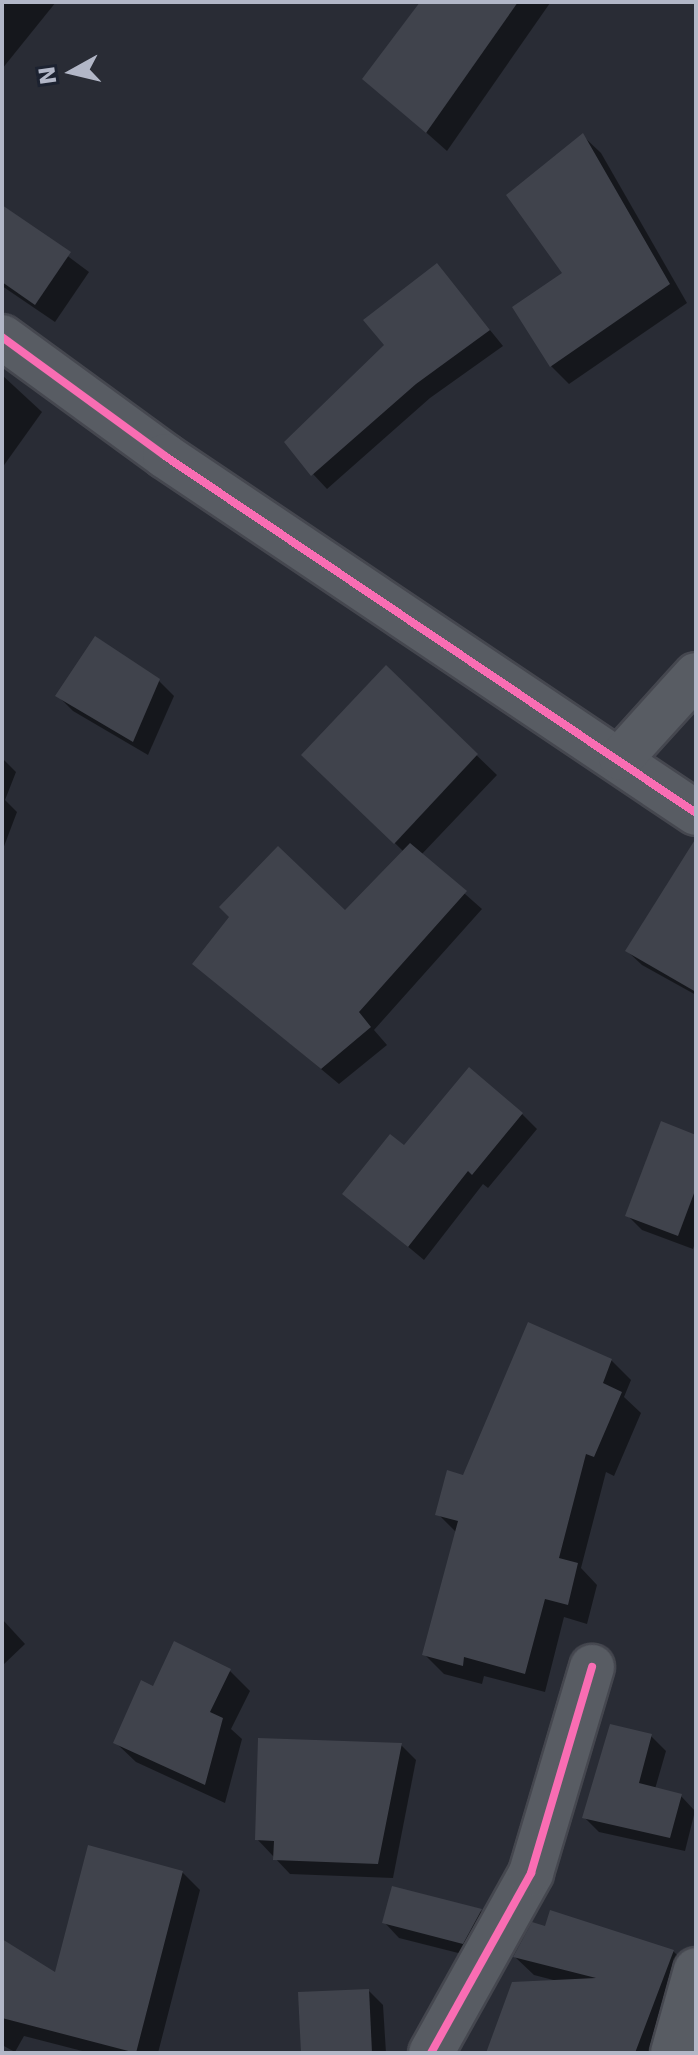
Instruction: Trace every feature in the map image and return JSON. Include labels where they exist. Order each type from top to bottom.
[{"type":"street","points":[[2,337],[165,456],[621,758],[696,813]]},
{"type":"street","points":[[621,758],[696,675]]},
{"type":"street","points":[[431,2053],[531,1873],[592,1667]]},
{"type":"street","points":[[673,2053],[696,1970]]},
{"type":"building","points":[[420,2],[518,2],[426,133],[362,79]]},
{"type":"building","points":[[583,133],[670,284],[550,367],[512,307],[562,273],[506,195]]},
{"type":"building","points":[[2,205],[71,252],[35,305],[2,282]]},
{"type":"building","points":[[437,263],[490,330],[416,384],[311,476],[284,442],[384,345],[363,320]]},
{"type":"building","points":[[95,636],[160,679],[133,742],[55,696]]},
{"type":"building","points":[[386,665],[478,754],[394,844],[301,755]]},
{"type":"building","points":[[696,838],[696,992],[625,951]]},
{"type":"building","points":[[410,843],[467,891],[359,1012],[371,1027],[321,1069],[192,964],[229,917],[219,907],[278,846],[345,910]]},
{"type":"building","points":[[469,1067],[523,1113],[472,1175],[468,1171],[408,1247],[342,1194],[390,1134],[404,1145]]},
{"type":"building","points":[[661,1121],[696,1135],[696,1188],[678,1236],[625,1216]]},
{"type":"building","points":[[528,1322],[612,1359],[603,1383],[622,1392],[594,1457],[586,1454],[559,1558],[578,1563],[568,1605],[545,1599],[525,1674],[464,1657],[463,1666],[422,1655],[458,1521],[435,1515],[447,1470],[463,1475]]},
{"type":"building","points":[[174,1641],[231,1669],[210,1712],[223,1718],[205,1785],[113,1743],[141,1680],[153,1686]]},
{"type":"building","points":[[610,1724],[652,1734],[639,1783],[682,1794],[670,1838],[582,1818]]},
{"type":"building","points":[[258,1738],[402,1743],[378,1864],[273,1860],[274,1841],[255,1840]]},
{"type":"building","points":[[88,1845],[183,1871],[136,2053],[2,2018],[2,1939],[55,1972]]},
{"type":"building","points":[[392,1886],[482,1909],[463,1944],[382,1923]]},
{"type":"building","points":[[550,1910],[674,1950],[635,2053],[486,2053],[512,1982],[596,1978],[513,1957],[532,1922],[545,1926]]},
{"type":"building","points":[[369,1989],[372,2053],[301,2053],[298,1992]]},
{"type":"cycle path","points":[[2,337],[165,456],[696,813]]},
{"type":"cycle path","points":[[431,2053],[531,1873],[592,1667]]}]
